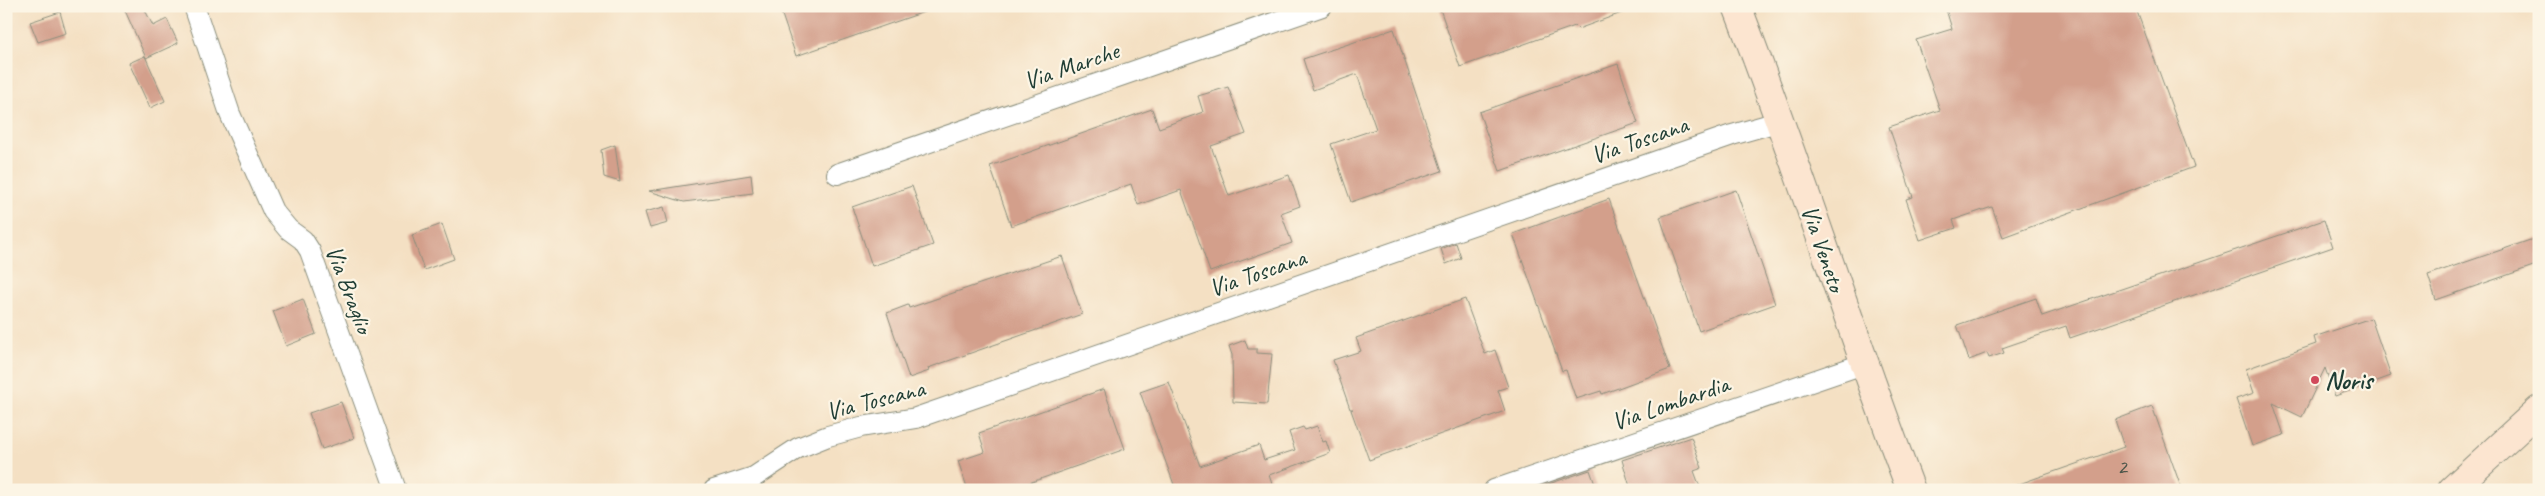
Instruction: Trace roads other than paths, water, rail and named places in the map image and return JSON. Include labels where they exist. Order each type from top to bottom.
[{"type":"main road","name":"Via Veneto","points":[[1737,6],[1781,121],[1863,364],[1911,490]]},
{"type":"main road","points":[[2452,490],[2539,410]]},
{"type":"street","name":"Via Braglio","points":[[194,6],[230,114],[274,211],[288,229],[302,240],[310,251],[396,490]]},
{"type":"street","name":"Via Marche","points":[[837,174],[1322,6]]},
{"type":"street","name":"Via Toscana","points":[[714,490],[754,477],[798,448],[828,436],[860,427],[916,418],[1732,135],[1781,121]]},
{"type":"street","name":"Via Lombardia","points":[[1494,490],[1863,364]]},
{"type":"place","name":"Noris","points":[[2315,380]]}]
